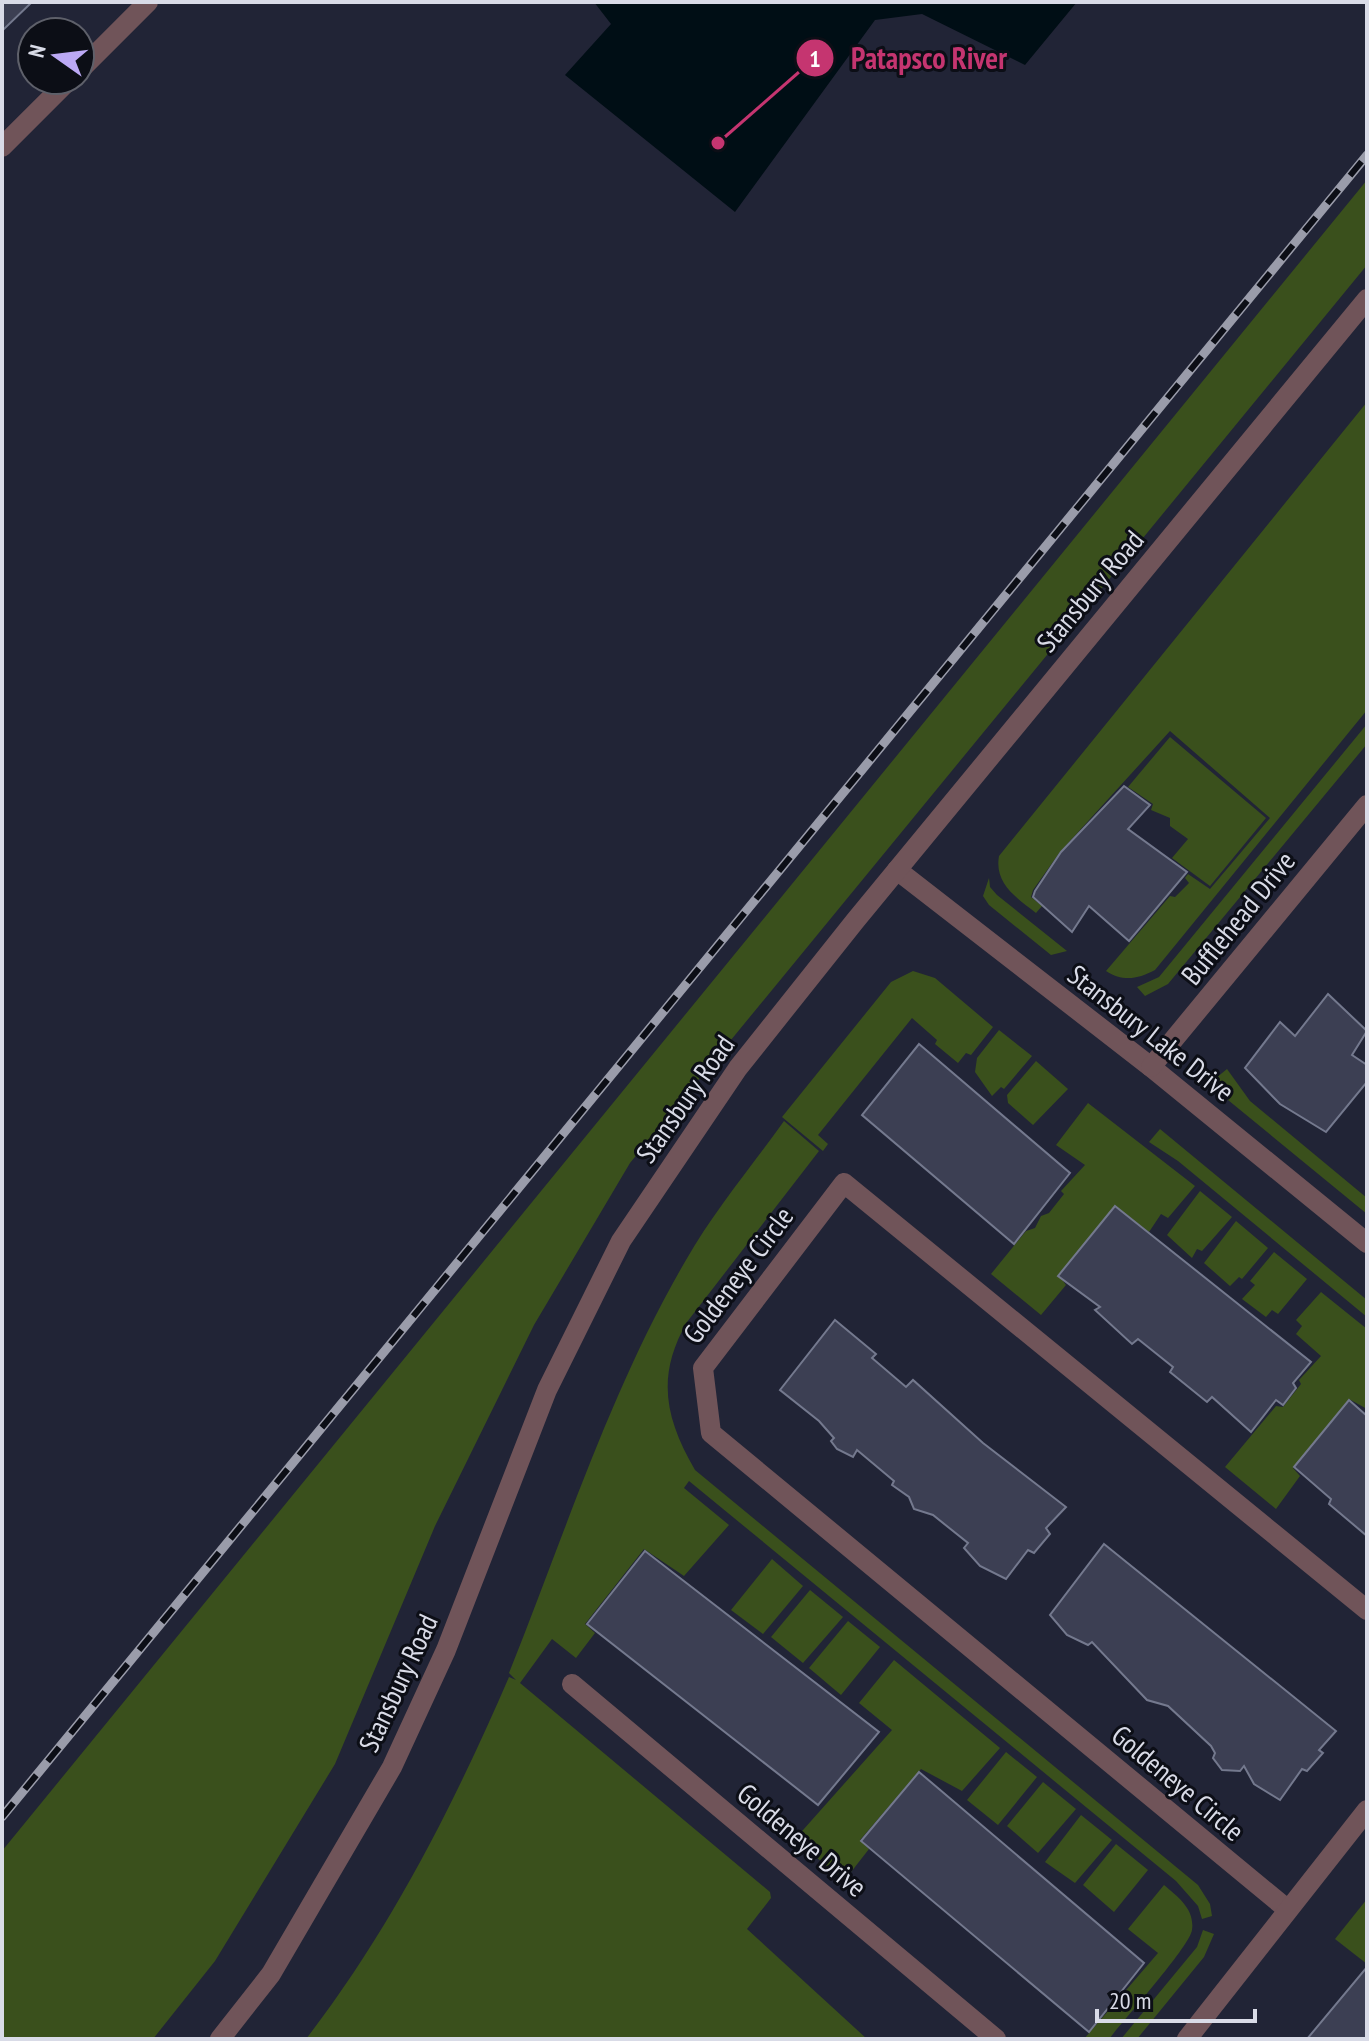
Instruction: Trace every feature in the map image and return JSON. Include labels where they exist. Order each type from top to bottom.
[{"type":"street","points":[[96,54],[148,2]]},
{"type":"street","points":[[2,147],[53,96]]},
{"type":"street","name":"Stansbury Road","points":[[220,2039],[271,1974],[392,1767],[446,1650],[547,1390],[621,1241],[738,1068],[1367,299]]},
{"type":"street","name":"Bufflehead Drive","points":[[1151,1067],[1367,805]]},
{"type":"street","name":"Stansbury Lake Drive","points":[[897,870],[1151,1067],[1367,1243]]},
{"type":"street","name":"Goldeneye Circle","points":[[1287,1909],[711,1433],[703,1368],[844,1183],[1367,1610]]},
{"type":"street","name":"Goldeneye Drive","points":[[572,1684],[996,2039]]},
{"type":"street","points":[[1187,2039],[1367,1810]]},
{"type":"green space","points":[[1367,180],[1367,265],[630,1163],[534,1325],[435,1526],[335,1764],[215,1961],[153,2039],[2,2039],[2,1851]]},
{"type":"green space","points":[[1367,402],[1367,710],[1155,970],[1143,976],[1118,977],[1106,971],[1170,896],[1175,897],[1189,883],[1185,878],[1188,874],[1210,889],[1270,818],[1170,731],[1060,852],[1033,890],[1031,897],[1042,906],[1036,913],[1008,889],[1000,875],[999,856]]},
{"type":"green space","points":[[1367,724],[1367,744],[1168,984],[1145,996],[1137,987],[1159,977]]},
{"type":"green space","points":[[1170,737],[1266,818],[1210,886],[1172,858],[1188,839],[1170,826],[1170,818],[1151,810],[1153,804],[1128,787]]},
{"type":"green space","points":[[989,878],[990,887],[997,895],[1067,951],[1051,955],[989,905],[983,896]]},
{"type":"green space","points":[[913,971],[935,978],[993,1027],[971,1055],[966,1053],[958,1063],[935,1044],[937,1040],[912,1018],[818,1135],[828,1144],[823,1151],[782,1117],[891,982]]},
{"type":"green space","points":[[999,1030],[1032,1056],[1004,1089],[1001,1087],[992,1096],[975,1072],[977,1058]]},
{"type":"green space","points":[[1036,1061],[1068,1089],[1033,1125],[1008,1103],[1007,1095]]},
{"type":"green space","points":[[1227,1069],[1250,1101],[1367,1198],[1367,1214],[1228,1100],[1216,1078]]},
{"type":"green space","points":[[1088,1103],[1195,1186],[1168,1218],[1161,1214],[1149,1232],[1122,1211],[1061,1278],[1066,1285],[1041,1315],[991,1274],[1026,1231],[1035,1228],[1041,1216],[1049,1213],[1064,1194],[1061,1191],[1085,1165],[1056,1145]]},
{"type":"green space","points":[[784,1121],[819,1151],[687,1322],[671,1361],[668,1397],[671,1415],[695,1470],[1198,1885],[1210,1904],[1212,1916],[1202,1919],[1198,1906],[1176,1881],[689,1481],[684,1488],[729,1525],[684,1576],[644,1549],[585,1624],[595,1633],[576,1658],[552,1639],[520,1683],[770,1892],[771,1898],[747,1929],[867,2039],[306,2039],[393,1910],[466,1772],[509,1677],[516,1680],[509,1673],[569,1516],[634,1359],[659,1309],[709,1224]]},
{"type":"green space","points":[[1160,1129],[1367,1300],[1367,1317],[1178,1161],[1149,1142]]},
{"type":"green space","points":[[1200,1191],[1232,1217],[1202,1251],[1197,1249],[1192,1258],[1167,1235]]},
{"type":"green space","points":[[1236,1221],[1268,1248],[1242,1279],[1239,1277],[1230,1286],[1204,1263]]},
{"type":"green space","points":[[1274,1252],[1307,1279],[1278,1314],[1272,1310],[1266,1317],[1242,1299],[1255,1285],[1250,1281]]},
{"type":"green space","points":[[1321,1292],[1367,1329],[1367,1409],[1349,1399],[1293,1468],[1300,1476],[1276,1509],[1225,1467],[1276,1406],[1283,1407],[1301,1384],[1299,1380],[1321,1356],[1296,1334],[1302,1326],[1296,1320]]},
{"type":"green space","points":[[772,1559],[803,1586],[763,1634],[731,1610]]},
{"type":"green space","points":[[810,1590],[843,1617],[803,1663],[771,1637]]},
{"type":"green space","points":[[848,1621],[880,1647],[841,1695],[809,1668]]},
{"type":"green space","points":[[894,1660],[1000,1748],[962,1791],[921,1769],[860,1840],[869,1849],[844,1881],[795,1839],[892,1730],[859,1703]]},
{"type":"green space","points":[[1006,1752],[1037,1777],[998,1825],[967,1800]]},
{"type":"green space","points":[[1043,1782],[1076,1809],[1038,1853],[1007,1826]]},
{"type":"green space","points":[[1081,1815],[1112,1840],[1075,1883],[1045,1862]]},
{"type":"green space","points":[[1116,1844],[1148,1870],[1114,1912],[1083,1885]]},
{"type":"green space","points":[[1164,1885],[1180,1899],[1191,1916],[1192,1930],[1188,1939],[1169,1967],[1109,2039],[1084,2039],[1158,1953],[1128,1929]]},
{"type":"green space","points":[[1367,1899],[1367,1964],[1335,1939]]},
{"type":"green space","points":[[1203,1930],[1214,1934],[1204,1957],[1137,2039],[1121,2039],[1197,1947]]},
{"type":"shaded area","points":[[594,2],[1077,2],[1025,65],[922,14],[875,20],[735,212],[565,75],[611,24]]},
{"type":"building","points":[[2,2],[32,2],[16,16],[2,31]]},
{"type":"building","points":[[1124,786],[1150,805],[1128,829],[1187,872],[1129,941],[1089,906],[1072,932],[1033,897],[1061,852]]},
{"type":"building","points":[[1328,994],[1367,1031],[1352,1055],[1367,1065],[1367,1082],[1326,1132],[1280,1104],[1245,1068],[1280,1022],[1295,1036]]},
{"type":"building","points":[[919,1044],[1070,1173],[1014,1244],[862,1115]]},
{"type":"building","points":[[1115,1206],[1311,1362],[1293,1383],[1296,1388],[1283,1405],[1276,1400],[1251,1432],[1212,1397],[1207,1402],[1170,1372],[1173,1367],[1138,1339],[1132,1344],[1095,1310],[1100,1307],[1058,1276]]},
{"type":"building","points":[[835,1320],[876,1354],[872,1358],[906,1387],[913,1380],[983,1443],[1066,1507],[1046,1528],[1050,1534],[1034,1553],[1028,1550],[1006,1579],[980,1566],[964,1548],[968,1543],[933,1515],[914,1509],[909,1497],[892,1485],[894,1481],[857,1450],[853,1457],[837,1449],[831,1441],[834,1438],[819,1421],[780,1390]]},
{"type":"building","points":[[1349,1400],[1367,1416],[1367,1536],[1329,1504],[1331,1499],[1294,1467]]},
{"type":"building","points":[[1104,1544],[1336,1731],[1319,1750],[1323,1753],[1307,1771],[1302,1769],[1280,1800],[1254,1784],[1244,1766],[1240,1771],[1222,1770],[1213,1758],[1215,1753],[1211,1746],[1168,1706],[1147,1700],[1092,1642],[1088,1645],[1067,1635],[1050,1615]]},
{"type":"building","points":[[645,1551],[879,1732],[818,1805],[587,1624]]},
{"type":"building","points":[[919,1772],[1144,1963],[1089,2032],[861,1841]]},
{"type":"building","points":[[1367,1967],[1367,2039],[1307,2039]]},
{"type":"railway","points":[[2,1817],[1367,155]]},
{"type":"place","name":"Patapsco River","points":[[718,143]]}]
